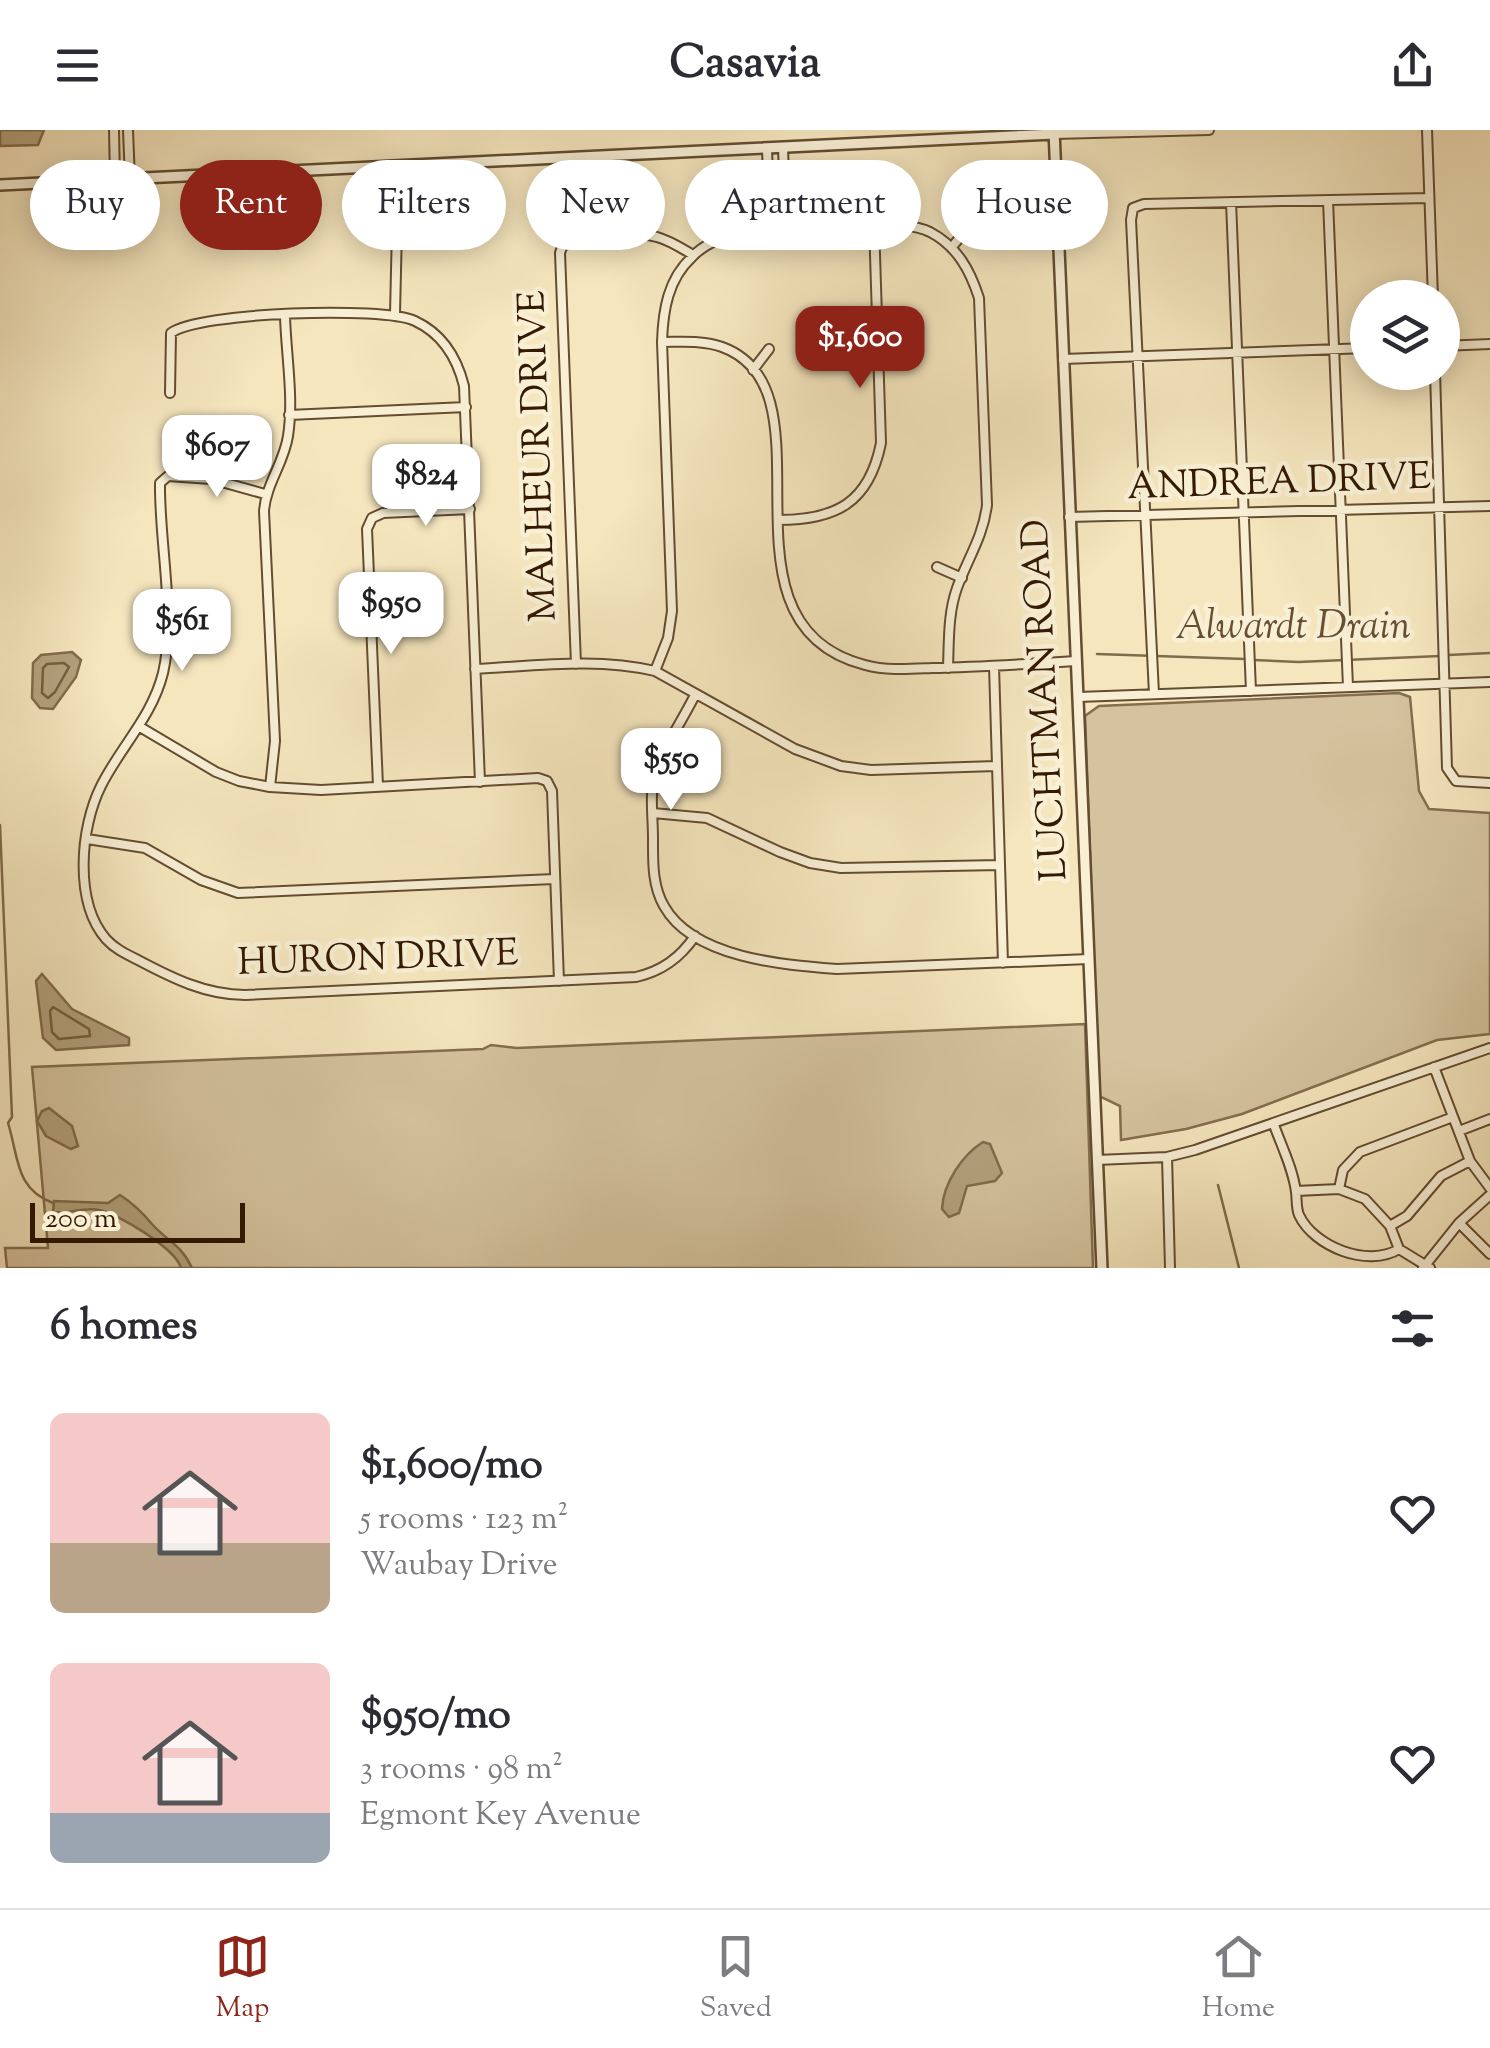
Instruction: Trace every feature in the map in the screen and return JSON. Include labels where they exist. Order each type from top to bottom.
[{"type":"street","points":[[506,162],[1054,132],[1209,130]]},
{"type":"street","points":[[1427,130],[1432,280]]},
{"type":"street","points":[[115,160],[114,132],[128,132],[129,160]]},
{"type":"street","name":"LUCHTMAN ROAD","points":[[1054,132],[1102,1268]]},
{"type":"street","points":[[783,148],[783,160]]},
{"type":"street","points":[[767,149],[767,160]]},
{"type":"street","points":[[160,179],[342,170]]},
{"type":"street","points":[[0,186],[30,184]]},
{"type":"street","points":[[1154,694],[1133,208],[1144,204],[1430,198]]},
{"type":"street","points":[[1328,200],[1348,687]]},
{"type":"street","points":[[1232,202],[1251,691]]},
{"type":"street","name":"MALHEUR DRIVE","points":[[576,664],[562,246],[600,236],[649,236],[676,244],[693,255]]},
{"type":"street","points":[[394,314],[396,250]]},
{"type":"street","points":[[655,671],[668,638],[672,611],[662,342],[668,296],[677,274],[693,255],[703,250]]},
{"type":"street","points":[[778,520],[805,520],[831,514],[850,503],[866,486],[876,466],[881,443],[875,250]]},
{"type":"street","points":[[948,668],[950,622],[962,578],[984,531],[988,504],[979,298],[974,280],[953,250]]},
{"type":"street","points":[[170,393],[169,339],[176,328],[220,319],[394,314],[433,331],[448,346],[460,367],[466,407],[480,782]]},
{"type":"street","points":[[270,788],[274,741],[265,494],[286,445],[289,414],[285,316]]},
{"type":"street","points":[[662,342],[700,342],[724,347],[739,356],[766,389],[774,418],[779,566],[785,592],[796,615],[839,656],[886,669],[1076,661]]},
{"type":"street","points":[[1460,345],[1490,344]]},
{"type":"street","points":[[753,370],[769,349]]},
{"type":"street","points":[[1063,359],[1350,349]]},
{"type":"street","points":[[1435,390],[1447,768],[1456,781],[1490,783]]},
{"type":"street","points":[[289,414],[466,407]]},
{"type":"street","name":"HURON DRIVE","points":[[265,494],[210,479],[176,476],[160,483],[167,630],[164,667],[153,704],[100,788],[88,839],[87,896],[107,940],[169,977],[208,991],[245,996],[645,975],[675,960],[695,936]]},
{"type":"street","name":"ANDREA DRIVE","points":[[1069,517],[1490,506]]},
{"type":"street","points":[[378,786],[367,529],[372,518],[390,512],[470,509]]},
{"type":"street","points":[[937,568],[962,578]]},
{"type":"street","points":[[474,669],[616,664],[655,671],[795,749],[841,766],[871,770],[996,766]]},
{"type":"street","points":[[994,666],[1003,963]]},
{"type":"street","points":[[1078,696],[1490,682]]},
{"type":"street","points":[[695,695],[657,768],[652,796],[655,882],[662,903],[675,922],[695,936],[740,955],[802,966],[1089,959]]},
{"type":"street","points":[[140,727],[216,772],[270,788],[321,790],[538,778],[547,781],[552,791],[559,981]]},
{"type":"street","points":[[653,814],[707,818],[810,863],[841,868],[1000,865]]},
{"type":"street","points":[[88,839],[145,848],[202,880],[238,893],[554,879]]},
{"type":"street","points":[[1098,1160],[1166,1157],[1274,1125],[1490,1048]]},
{"type":"street","points":[[1296,1191],[1339,1188],[1365,1200],[1390,1226],[1398,1249],[1426,1267],[1459,1223],[1490,1192],[1470,1161],[1434,1067]]},
{"type":"street","points":[[1339,1188],[1343,1170],[1360,1152],[1454,1117]]},
{"type":"street","points":[[1459,1131],[1490,1120]]},
{"type":"street","points":[[1274,1125],[1296,1191],[1299,1214],[1321,1240],[1364,1258],[1389,1256],[1398,1249]]},
{"type":"street","points":[[1166,1157],[1170,1268]]},
{"type":"street","points":[[1390,1226],[1407,1216],[1440,1176],[1470,1161]]},
{"type":"street","points":[[1459,1223],[1490,1254]]},
{"type":"shaded area","points":[[1399,693],[1410,697],[1419,791],[1429,809],[1490,813],[1490,1034],[1437,1040],[1242,1114],[1121,1140],[1120,1106],[1099,1096],[1085,716],[1099,706]]},
{"type":"shaded area","points":[[1085,1024],[1093,1268],[7,1268],[5,1248],[48,1248],[32,1067],[483,1049],[491,1045],[517,1048]]},
{"type":"water","points":[[0,130],[44,130],[38,145],[0,146]]},
{"type":"water","points":[[72,652],[81,660],[76,677],[53,709],[40,708],[32,698],[33,663],[41,655]]},
{"type":"water","points":[[42,974],[72,1009],[129,1038],[129,1045],[56,1050],[43,1038],[36,981]]},
{"type":"water","points":[[49,1108],[72,1126],[78,1146],[71,1149],[46,1136],[37,1121],[42,1111]]},
{"type":"water","points":[[983,1142],[990,1144],[1002,1173],[995,1181],[967,1186],[959,1213],[949,1217],[942,1209],[950,1180],[968,1154]]},
{"type":"water","points":[[120,1195],[179,1248],[192,1268],[181,1268],[158,1242],[108,1213],[93,1209],[53,1212],[54,1201],[108,1203]]},
{"type":"waterway","name":"Alwardt Drain","points":[[1448,655],[1490,653]]},
{"type":"waterway","name":"Alwardt Drain","points":[[1097,654],[1245,659]]},
{"type":"waterway","name":"Alwardt Drain","points":[[1253,660],[1440,656]]},
{"type":"waterway","points":[[0,825],[12,1117],[8,1123],[25,1181],[31,1190],[53,1203]]},
{"type":"waterway","points":[[1218,1185],[1239,1268]]}]
